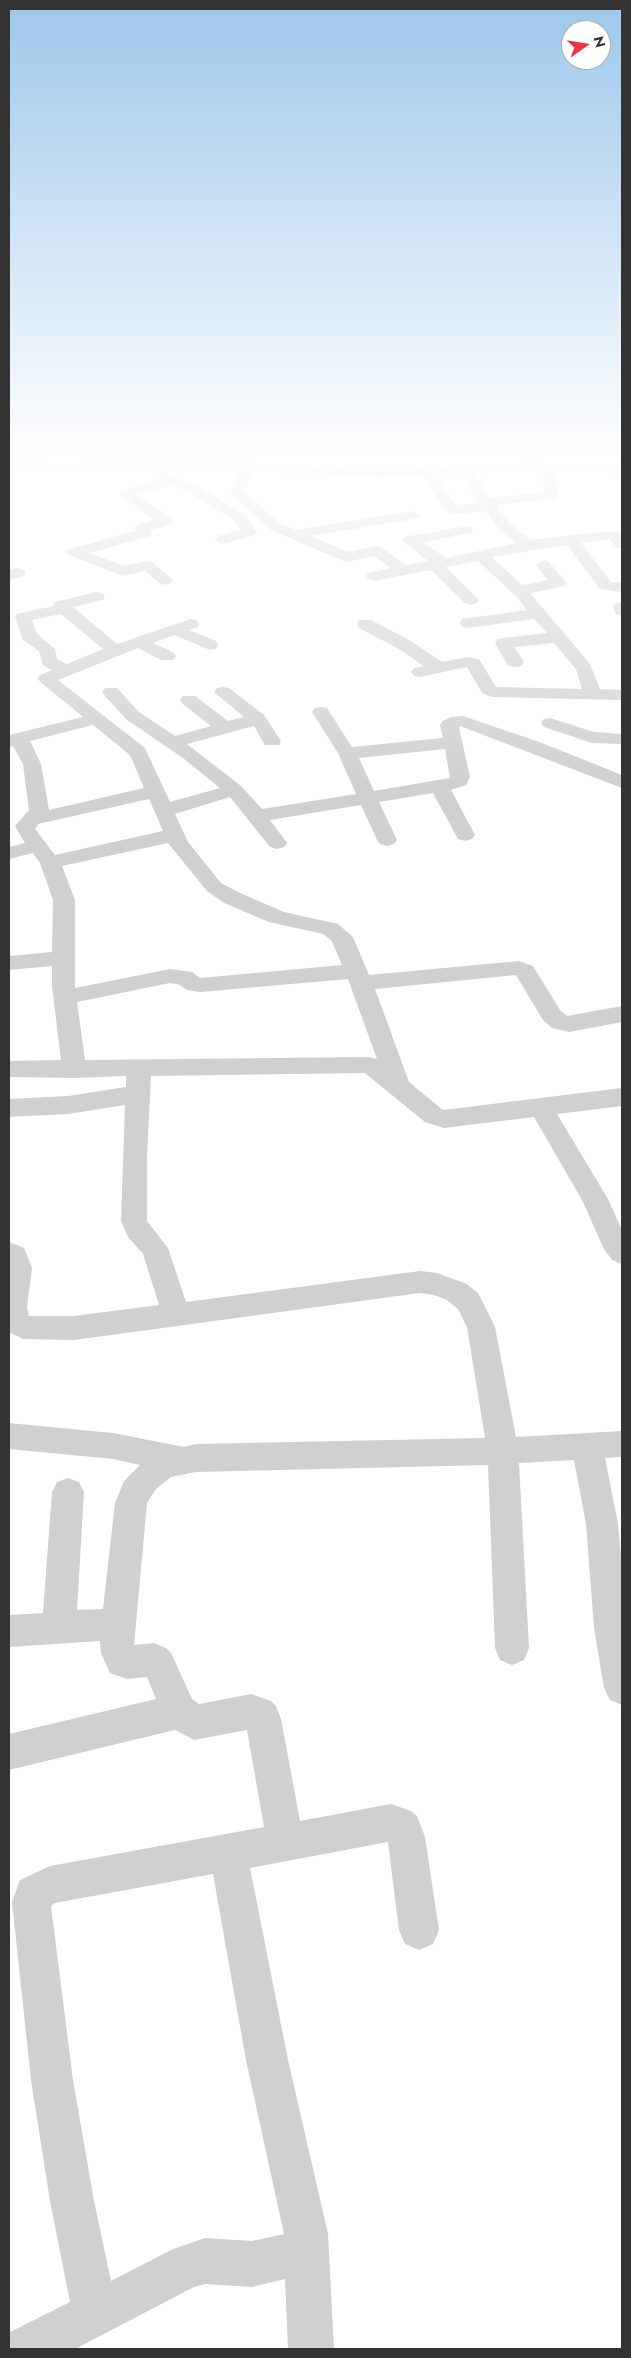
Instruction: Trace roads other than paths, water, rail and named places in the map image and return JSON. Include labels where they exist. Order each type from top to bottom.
[{"type":"street","points":[[108,565],[123,571],[148,566],[165,580]]},
{"type":"street","points":[[398,565],[421,581]]},
{"type":"street","points":[[374,576],[428,565]]},
{"type":"street","points":[[440,565],[471,600]]},
{"type":"street","points":[[493,565],[519,590],[584,668],[592,694]]},
{"type":"street","points":[[519,590],[559,583],[544,565]]},
{"type":"street","points":[[590,565],[606,586],[622,587]]},
{"type":"street","points":[[97,597],[60,604],[115,650]]},
{"type":"street","points":[[64,608],[23,617],[29,636],[47,650],[49,661],[65,670]]},
{"type":"street","points":[[468,623],[539,613]]},
{"type":"street","points":[[365,624],[404,645],[439,668]]},
{"type":"street","points":[[210,645],[183,627],[115,650],[46,679],[138,752],[166,810],[175,835],[200,873],[214,887],[232,898],[277,917],[337,933],[346,946],[359,977],[399,1088]]},
{"type":"street","points":[[515,662],[503,643],[559,637]]},
{"type":"street","points":[[139,642],[167,656]]},
{"type":"street","points":[[420,672],[470,662],[492,692],[622,695]]},
{"type":"street","points":[[111,692],[133,716],[190,754],[234,790],[277,843]]},
{"type":"street","points":[[223,692],[258,719],[272,740]]},
{"type":"street","points":[[189,700],[225,728]]},
{"type":"street","points":[[320,712],[348,754],[388,840]]},
{"type":"street","points":[[74,1070],[62,958],[64,900],[44,854],[25,830],[25,826],[34,819],[39,811],[33,769],[14,740],[96,719]]},
{"type":"street","points":[[172,742],[258,719]]},
{"type":"street","points":[[257,816],[439,786],[460,780],[450,723],[464,721],[622,782]]},
{"type":"street","points":[[550,722],[592,736],[622,739]]},
{"type":"street","points":[[348,754],[453,743]]},
{"type":"street","points":[[439,786],[465,835]]},
{"type":"street","points":[[166,810],[234,790]]},
{"type":"street","points":[[34,819],[157,791]]},
{"type":"street","points":[[9,853],[44,854],[175,835]]},
{"type":"street","points":[[9,963],[62,958]]},
{"type":"street","points":[[65,997],[170,976],[184,977],[190,982],[200,985],[509,967],[525,971],[551,1015],[560,1023],[568,1024],[622,1014]]},
{"type":"street","points":[[9,1108],[68,1106],[138,1082],[368,1065],[434,1116],[444,1119],[622,1097]]},
{"type":"street","points":[[9,1069],[74,1070],[138,1082]]},
{"type":"street","points":[[138,1082],[134,1157],[134,1221],[138,1230],[154,1248],[159,1259],[176,1315]]},
{"type":"street","points":[[541,1107],[595,1199],[614,1242],[622,1253]]},
{"type":"street","points":[[9,1253],[14,1255],[18,1268],[11,1308],[13,1316],[18,1325],[43,1329],[74,1328],[420,1282],[437,1284],[457,1292],[468,1301],[481,1327],[503,1452],[512,1648]]},
{"type":"street","points":[[9,1436],[113,1446],[183,1460],[503,1452],[622,1444]]},
{"type":"street","points":[[587,1446],[604,1540],[611,1628],[620,1668]]},
{"type":"street","points":[[183,1460],[163,1466],[145,1479],[131,1502],[117,1642],[122,1660],[127,1662],[154,1660],[159,1665],[179,1711],[194,1722],[203,1722],[251,1712],[258,1714],[263,1719],[285,1841]]},
{"type":"street","points":[[59,1628],[68,1492]]},
{"type":"street","points":[[9,1631],[119,1624]]},
{"type":"street","points":[[9,1752],[179,1711]]},
{"type":"street","points":[[95,2313],[72,2201],[59,2124],[31,1902],[34,1894],[50,1885],[352,1829],[398,1824],[404,1829],[406,1837],[419,1930]]},
{"type":"street","points":[[228,1851],[267,2060],[306,2234],[312,2349]]},
{"type":"street","points":[[45,2345],[95,2313],[187,2266],[204,2261],[252,2264],[308,2251]]}]
